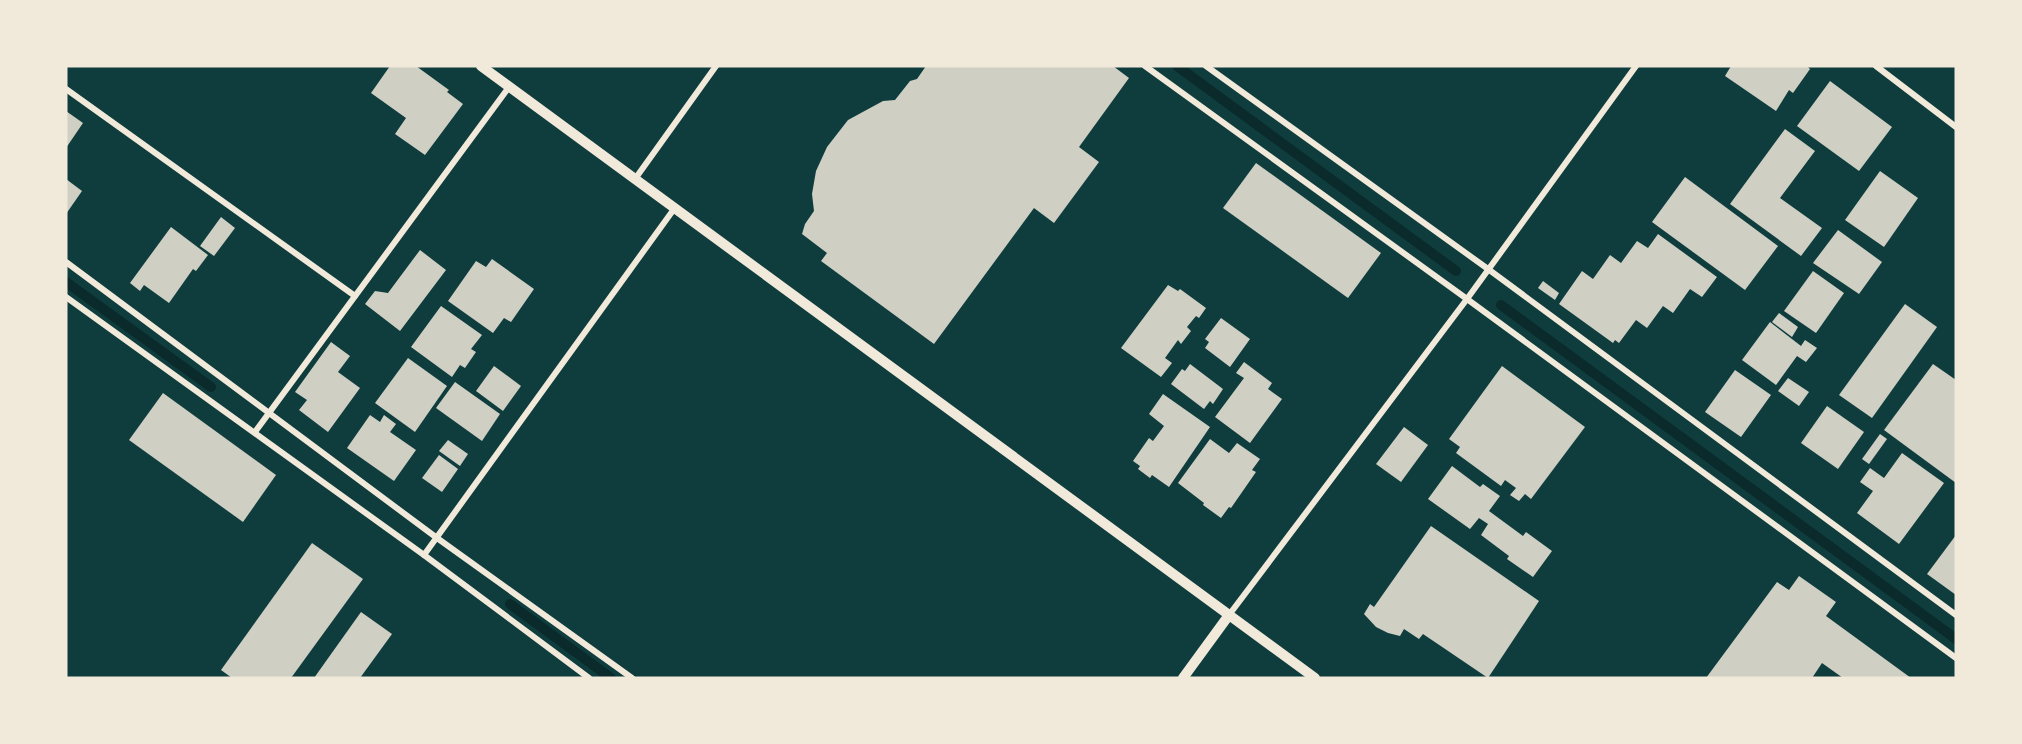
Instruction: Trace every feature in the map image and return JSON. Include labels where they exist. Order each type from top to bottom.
[{"type":"street","points":[[481,66],[1315,678]]},
{"type":"street","points":[[635,178],[716,66]]},
{"type":"street","points":[[1145,66],[1956,658]]},
{"type":"street","points":[[1206,66],[1488,269],[1956,615]]},
{"type":"street","points":[[1183,678],[1467,299],[1636,66]]},
{"type":"street","points":[[1876,66],[1956,127]]},
{"type":"street","points":[[255,432],[509,87]]},
{"type":"street","points":[[66,89],[355,296]]},
{"type":"street","points":[[424,555],[674,209]]},
{"type":"street","points":[[66,262],[436,538],[632,678]]},
{"type":"street","points":[[66,297],[424,555],[589,678]]},
{"type":"building","points":[[390,66],[416,66],[449,90],[447,92],[463,104],[425,155],[395,134],[406,118],[371,93]]},
{"type":"building","points":[[926,66],[1113,66],[1129,78],[1079,147],[1099,162],[1054,223],[1034,208],[934,344],[821,261],[827,253],[802,234],[805,224],[814,211],[812,194],[816,171],[827,147],[848,120],[883,101],[895,100],[910,81],[917,79]]},
{"type":"building","points":[[1731,66],[1807,66],[1810,69],[1793,93],[1789,90],[1776,111],[1725,76]]},
{"type":"building","points":[[1830,81],[1892,127],[1859,171],[1797,126]]},
{"type":"building","points":[[66,111],[83,123],[66,148]]},
{"type":"building","points":[[1785,129],[1815,151],[1780,198],[1822,228],[1801,256],[1730,204]]},
{"type":"building","points":[[1256,163],[1381,253],[1348,298],[1223,208]]},
{"type":"building","points":[[1880,171],[1918,198],[1884,247],[1845,220]]},
{"type":"building","points":[[1685,177],[1778,246],[1745,290],[1652,222]]},
{"type":"building","points":[[66,179],[82,191],[66,214]]},
{"type":"building","points":[[221,217],[235,228],[214,256],[200,246]]},
{"type":"building","points":[[171,227],[208,255],[196,271],[193,269],[169,303],[144,285],[140,291],[130,283]]},
{"type":"building","points":[[1838,230],[1882,262],[1859,294],[1813,263]]},
{"type":"building","points":[[1658,234],[1717,277],[1702,297],[1690,289],[1673,313],[1663,306],[1647,328],[1636,320],[1619,343],[1615,340],[1613,343],[1559,304],[1582,271],[1593,279],[1610,255],[1621,263],[1637,241],[1648,248]]},
{"type":"building","points":[[420,250],[446,270],[400,331],[365,304],[375,291],[388,293]]},
{"type":"building","points":[[492,259],[534,289],[511,322],[504,318],[493,333],[448,301],[476,261],[486,267]]},
{"type":"building","points":[[1813,271],[1844,293],[1816,333],[1784,311]]},
{"type":"building","points":[[1543,281],[1559,293],[1555,300],[1538,288]]},
{"type":"building","points":[[1168,285],[1178,291],[1180,289],[1206,308],[1199,318],[1196,316],[1187,327],[1191,331],[1181,344],[1178,340],[1165,358],[1172,363],[1161,377],[1121,348]]},
{"type":"building","points":[[1905,304],[1937,327],[1872,418],[1839,395]]},
{"type":"building","points":[[441,306],[482,335],[471,349],[476,352],[465,368],[460,365],[452,377],[411,347]]},
{"type":"building","points":[[1779,313],[1798,327],[1792,337],[1772,322]]},
{"type":"building","points":[[1221,318],[1250,339],[1230,367],[1205,348],[1209,342],[1205,339]]},
{"type":"building","points":[[1770,322],[1801,346],[1805,340],[1817,348],[1806,362],[1797,356],[1776,385],[1742,360]]},
{"type":"building","points":[[331,342],[350,356],[338,372],[360,388],[328,432],[299,410],[307,400],[295,392]]},
{"type":"building","points":[[408,358],[447,386],[415,432],[375,403]]},
{"type":"building","points":[[1244,362],[1272,383],[1268,389],[1282,399],[1250,443],[1215,417],[1244,378],[1236,373]]},
{"type":"building","points":[[1190,364],[1223,389],[1213,404],[1210,401],[1204,409],[1171,384],[1182,369],[1185,371]]},
{"type":"building","points":[[1933,364],[1956,380],[1956,483],[1884,430]]},
{"type":"building","points":[[494,366],[521,386],[503,411],[476,391]]},
{"type":"building","points":[[1502,366],[1585,427],[1531,499],[1525,494],[1519,501],[1510,495],[1516,488],[1505,480],[1501,486],[1456,453],[1460,447],[1449,439]]},
{"type":"building","points":[[1735,370],[1771,395],[1741,437],[1705,412]]},
{"type":"building","points":[[1788,378],[1809,392],[1799,406],[1778,391]]},
{"type":"building","points":[[455,382],[500,414],[482,441],[436,408]]},
{"type":"building","points":[[163,393],[276,475],[243,522],[129,440]]},
{"type":"building","points":[[1163,394],[1210,427],[1169,487],[1152,475],[1150,478],[1138,469],[1140,466],[1133,461],[1149,438],[1153,441],[1164,426],[1149,414]]},
{"type":"building","points":[[1827,406],[1864,432],[1838,469],[1801,443]]},
{"type":"building","points":[[370,415],[380,422],[384,415],[396,424],[390,432],[416,450],[394,481],[347,448]]},
{"type":"building","points":[[1404,427],[1428,445],[1401,482],[1376,464]]},
{"type":"building","points":[[1880,434],[1887,439],[1869,464],[1862,459]]},
{"type":"building","points":[[1210,439],[1229,453],[1237,443],[1260,459],[1252,470],[1256,472],[1231,508],[1229,507],[1221,518],[1178,483]]},
{"type":"building","points":[[448,440],[468,454],[460,466],[439,451]]},
{"type":"building","points":[[1902,453],[1944,483],[1899,544],[1857,513],[1873,491],[1860,482],[1870,468],[1884,478]]},
{"type":"building","points":[[439,455],[458,469],[442,492],[422,478]]},
{"type":"building","points":[[1452,466],[1480,487],[1483,484],[1500,496],[1489,511],[1523,536],[1526,532],[1552,551],[1533,577],[1507,559],[1509,556],[1481,535],[1488,524],[1479,518],[1470,529],[1428,499]]},
{"type":"building","points":[[1431,526],[1539,601],[1488,678],[1423,634],[1419,639],[1404,629],[1400,636],[1388,633],[1376,627],[1364,614],[1370,604],[1374,607]]},
{"type":"building","points":[[1956,535],[1956,595],[1927,574]]},
{"type":"building","points":[[312,543],[363,579],[291,678],[232,678],[221,670]]},
{"type":"building","points":[[1799,576],[1836,602],[1826,616],[1911,678],[1843,678],[1822,663],[1812,678],[1706,678],[1777,582],[1789,590]]},
{"type":"building","points":[[361,612],[392,634],[360,678],[314,678]]},
{"type":"waterway","points":[[1177,66],[1456,271]]},
{"type":"waterway","points":[[66,282],[211,387]]},
{"type":"waterway","points":[[1501,305],[1956,639]]},
{"type":"waterway","points":[[510,604],[611,678]]}]
